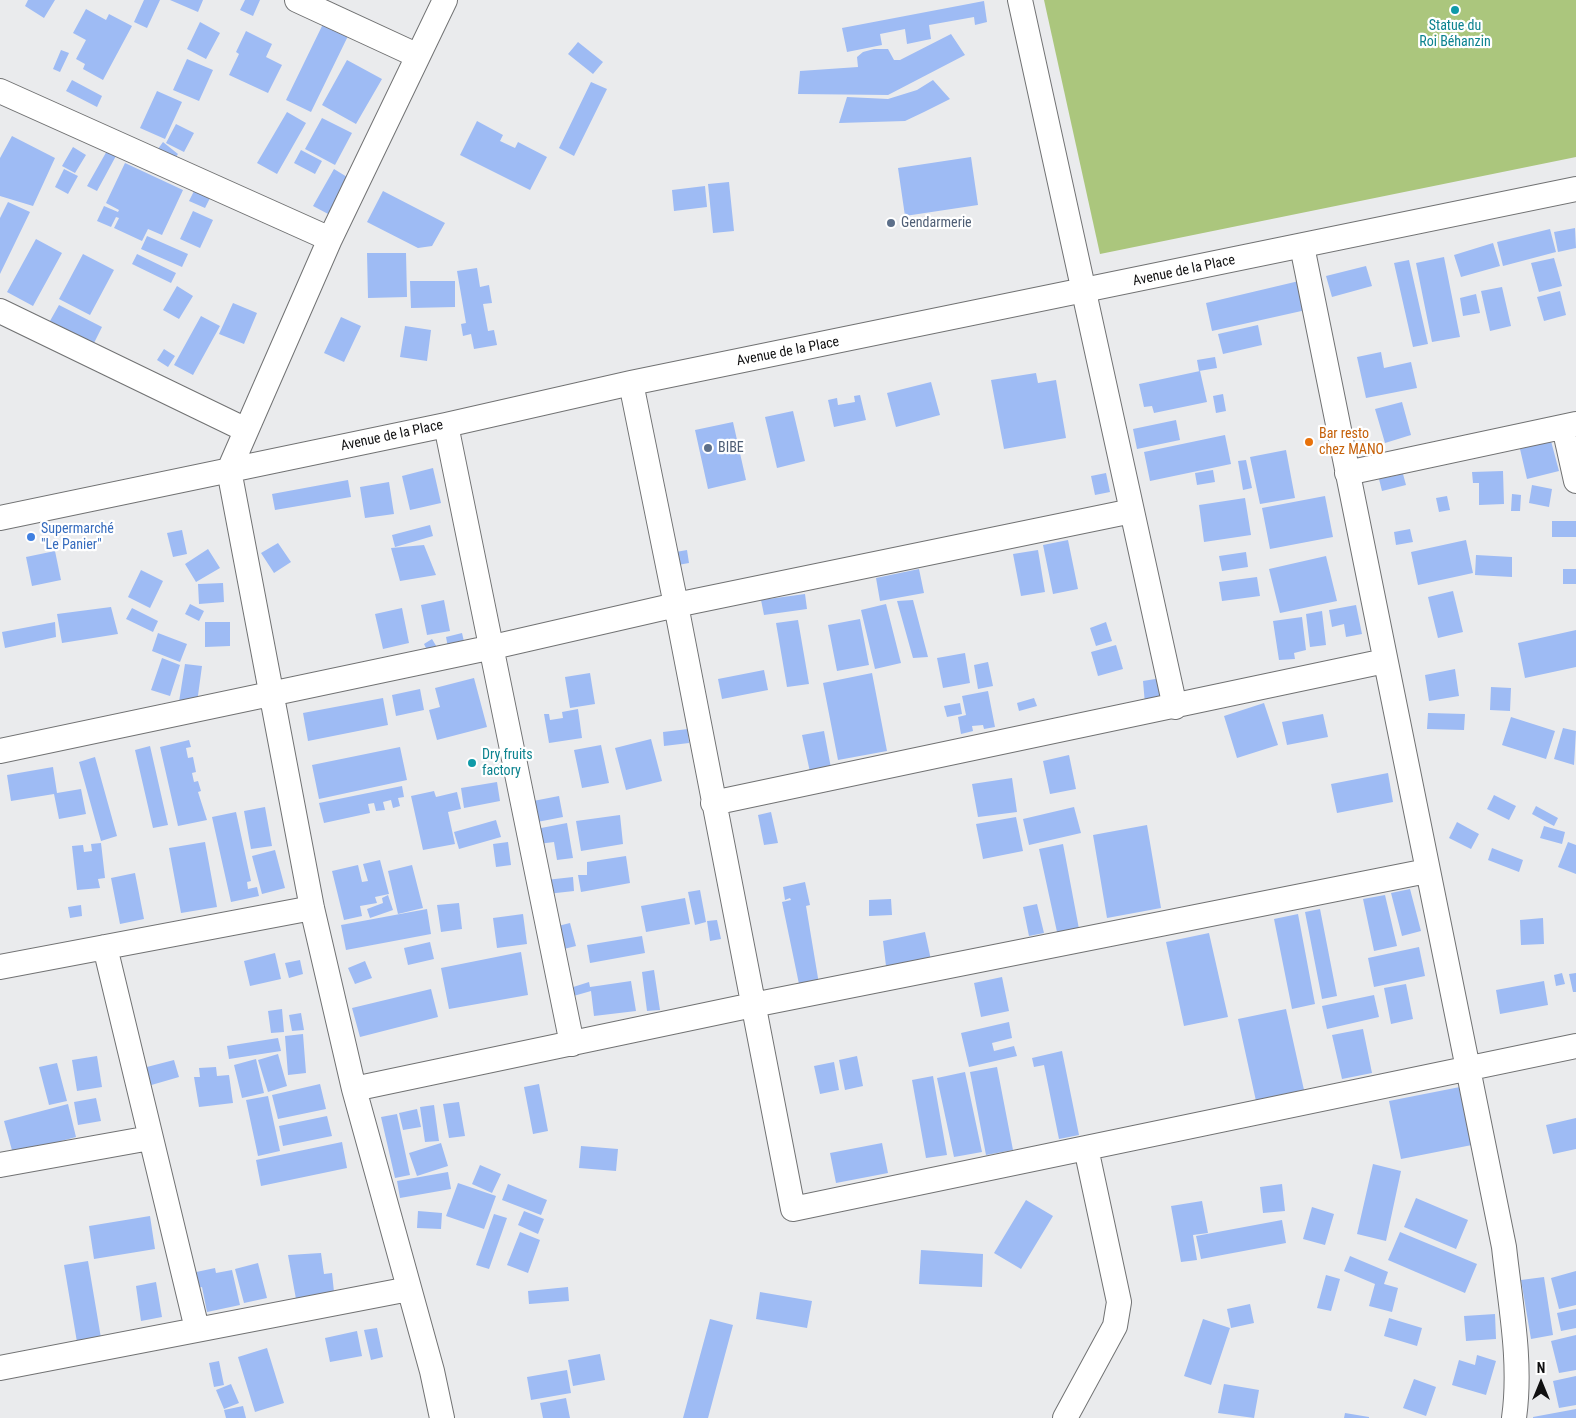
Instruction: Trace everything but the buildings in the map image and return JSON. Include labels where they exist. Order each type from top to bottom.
[{"type":"street","points":[[297,0],[416,56]]},
{"type":"street","points":[[442,1418],[432,1371],[354,1089],[312,908],[230,470],[330,239],[416,56],[445,0]]},
{"type":"street","points":[[1020,0],[1175,707]]},
{"type":"street","points":[[0,91],[330,239]]},
{"type":"street","name":"Avenue de la Place","points":[[0,518],[446,425],[631,383],[1084,292],[1576,189]]},
{"type":"street","points":[[1302,246],[1504,1247],[1518,1392],[1514,1418]]},
{"type":"street","points":[[0,311],[246,430]]},
{"type":"street","points":[[631,383],[793,1209],[1467,1067],[1576,1046]]},
{"type":"street","points":[[446,425],[493,647],[572,1044]]},
{"type":"street","points":[[1347,473],[1570,426],[1576,481]]},
{"type":"street","points":[[0,751],[493,647],[676,605],[1132,511]]},
{"type":"street","points":[[713,803],[1175,707],[1385,661]]},
{"type":"street","points":[[354,1089],[753,1005],[1427,871]]},
{"type":"street","points":[[0,967],[312,908]]},
{"type":"street","points":[[105,948],[197,1329]]},
{"type":"street","points":[[0,1165],[150,1138]]},
{"type":"street","points":[[1065,1418],[1115,1326],[1119,1302],[1086,1148]]},
{"type":"street","points":[[0,1368],[409,1289]]},
{"type":"green space","points":[[1044,0],[1576,0],[1576,157],[1100,254]]},
{"type":"place","name":"Statue du Roi Béhanzin","points":[[1455,10]]},
{"type":"place","name":"Gendarmerie","points":[[891,223]]},
{"type":"place","name":"Bar resto chez MANO","points":[[1309,442]]},
{"type":"place","name":"BIBE","points":[[708,448]]},
{"type":"place","name":"Supermarché \"Le Panier\"","points":[[31,537]]},
{"type":"place","name":"Dry fruits factory","points":[[472,763]]}]
